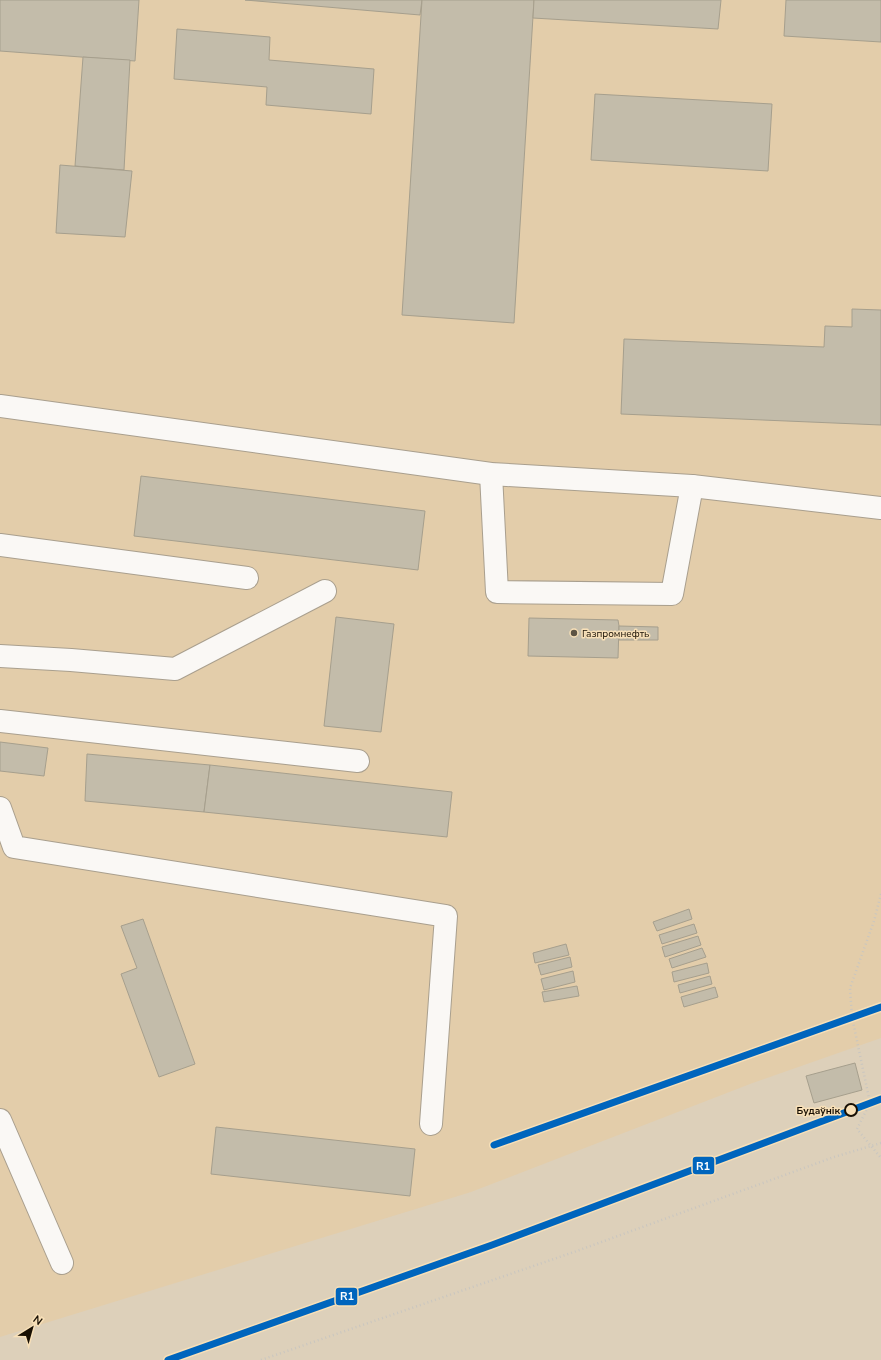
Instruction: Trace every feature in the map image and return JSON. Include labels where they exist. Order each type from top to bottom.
[{"type":"lane","points":[[0,406],[491,474],[692,486],[881,508]]},
{"type":"lane","points":[[491,474],[497,592],[672,594],[692,486]]},
{"type":"lane","points":[[0,545],[246,578]]},
{"type":"lane","points":[[0,656],[71,660],[175,669],[325,591]]},
{"type":"lane","points":[[0,722],[358,761]]},
{"type":"lane","points":[[0,808],[14,847],[446,916],[431,1124]]},
{"type":"lane","points":[[0,1120],[62,1263]]},
{"type":"path","points":[[881,894],[874,921],[850,988],[852,1017],[870,1103],[857,1129],[881,1158]]},
{"type":"path","points":[[262,1360],[574,1252],[834,1157],[881,1143]]},
{"type":"shaded area","points":[[0,0],[881,0],[881,1038],[750,1084],[471,1192],[0,1337]]},
{"type":"building","points":[[0,0],[139,0],[135,61],[0,51]]},
{"type":"building","points":[[245,0],[422,0],[420,15]]},
{"type":"building","points":[[422,0],[534,0],[514,323],[402,315]]},
{"type":"building","points":[[534,0],[721,0],[718,29],[533,18]]},
{"type":"building","points":[[786,0],[881,0],[881,42],[784,36]]},
{"type":"building","points":[[177,29],[270,37],[269,60],[374,69],[371,114],[266,105],[267,87],[174,79]]},
{"type":"building","points":[[83,57],[130,60],[124,170],[75,166]]},
{"type":"building","points":[[595,94],[772,104],[768,171],[591,160]]},
{"type":"building","points":[[60,165],[132,171],[125,237],[56,233]]},
{"type":"building","points":[[852,309],[881,310],[881,425],[621,414],[624,339],[824,347],[825,326],[852,327]]},
{"type":"building","points":[[141,476],[425,511],[418,570],[134,536]]},
{"type":"building","points":[[336,617],[394,624],[381,732],[324,726]]},
{"type":"building","name":"Газпромнефть","points":[[529,618],[618,620],[618,658],[528,656]]},
{"type":"building","points":[[619,626],[658,627],[658,640],[619,640]]},
{"type":"building","points":[[0,742],[48,748],[44,776],[0,771]]},
{"type":"building","points":[[87,754],[210,765],[204,812],[85,801]]},
{"type":"building","points":[[210,765],[452,792],[447,837],[204,812]]},
{"type":"building","points":[[689,909],[692,919],[657,931],[653,922]]},
{"type":"building","points":[[143,919],[195,1064],[159,1077],[121,974],[137,968],[121,926]]},
{"type":"building","points":[[694,924],[697,933],[662,944],[659,935]]},
{"type":"building","points":[[698,936],[701,945],[665,957],[662,947]]},
{"type":"building","points":[[566,944],[569,955],[535,963],[533,953]]},
{"type":"building","points":[[702,948],[706,957],[672,968],[669,959]]},
{"type":"building","points":[[570,957],[572,967],[541,975],[538,965]]},
{"type":"building","points":[[707,963],[709,973],[674,982],[672,972]]},
{"type":"building","points":[[573,971],[575,982],[544,990],[541,979]]},
{"type":"building","points":[[710,976],[712,984],[680,993],[678,985]]},
{"type":"building","points":[[577,986],[579,996],[544,1002],[542,992]]},
{"type":"building","points":[[715,987],[718,997],[684,1007],[681,997]]},
{"type":"building","points":[[855,1063],[862,1090],[814,1103],[806,1076]]},
{"type":"building","points":[[216,1127],[415,1149],[410,1196],[211,1174]]},
{"type":"railway","points":[[494,1145],[881,1007]]},
{"type":"transit line","name":"R1","points":[[494,1145],[881,1007]]},
{"type":"transit line","name":"R1","points":[[168,1360],[492,1245],[881,1099]]},
{"type":"place","name":"Газпромнефть","points":[[574,633]]},
{"type":"place","name":"Будаўнік","points":[[851,1110]]}]
